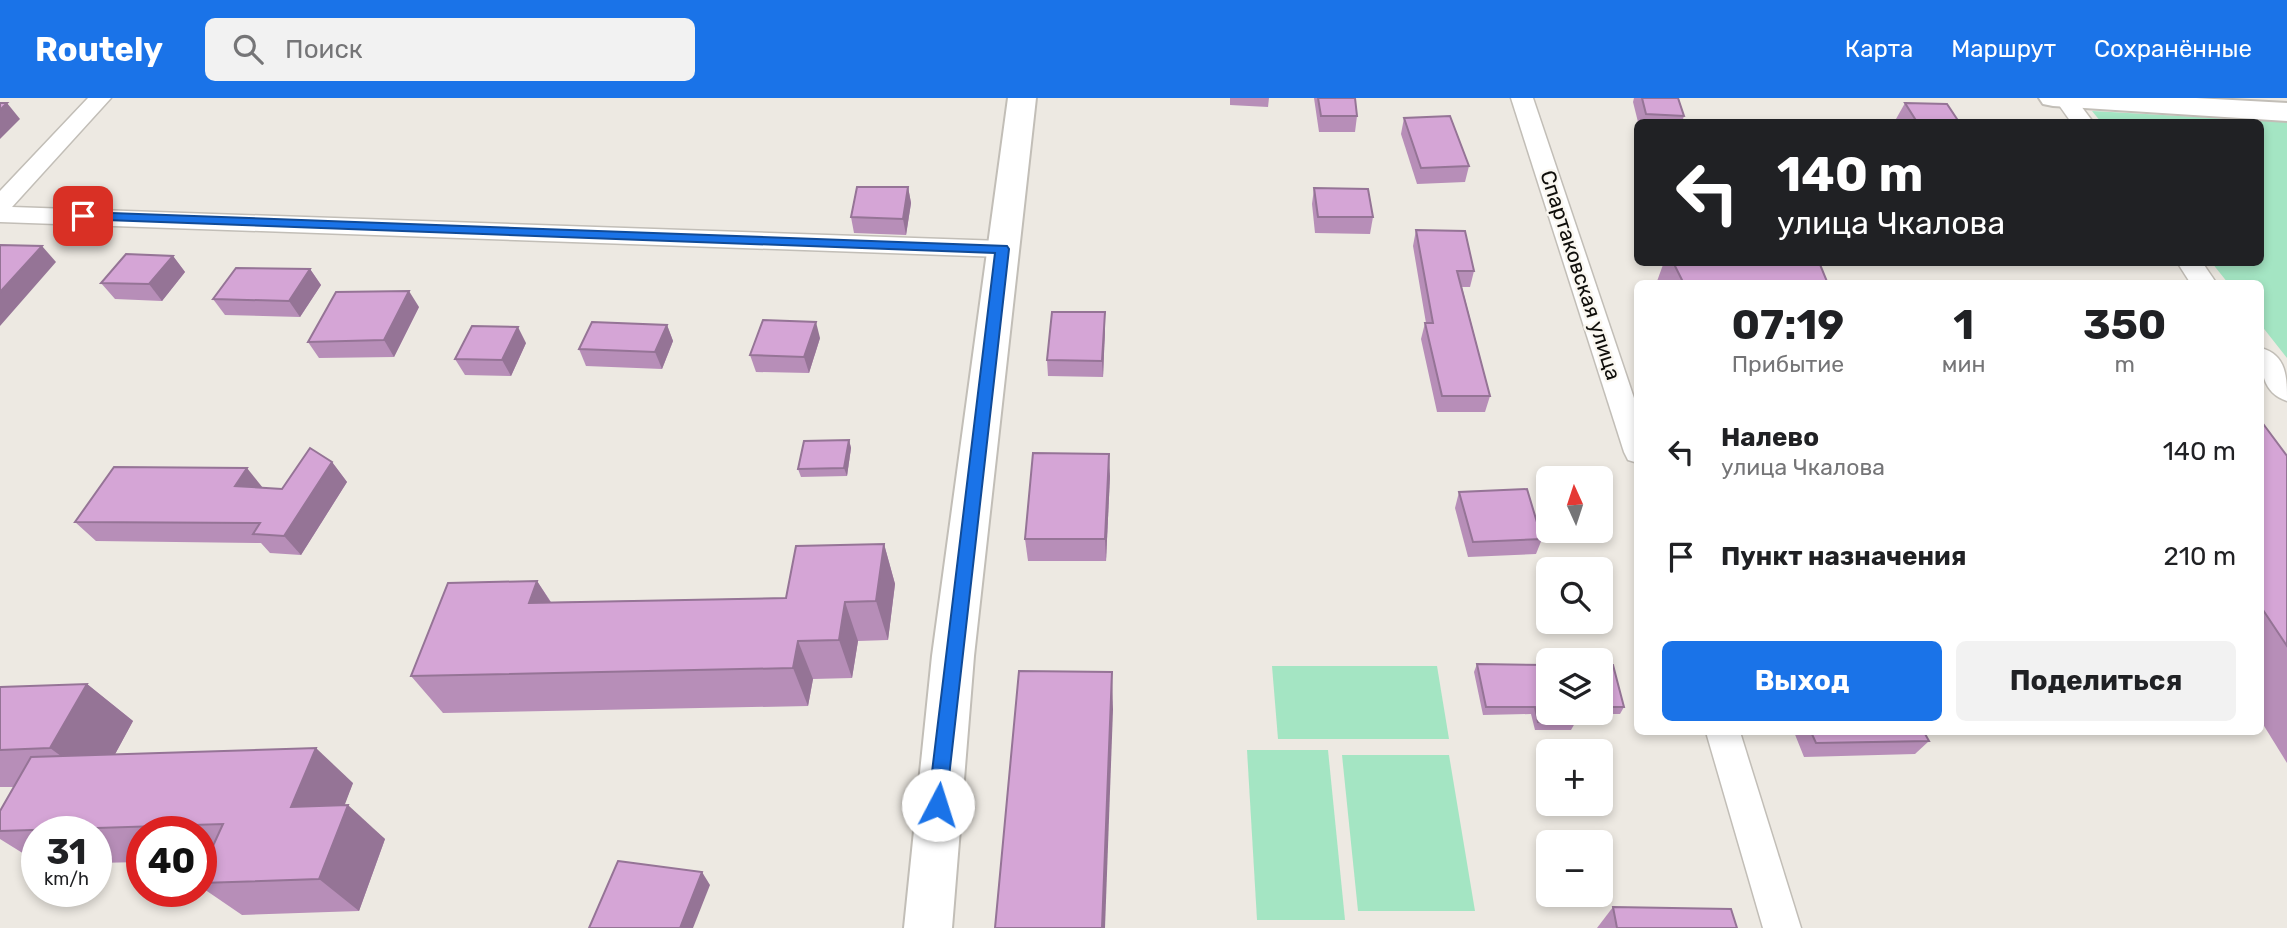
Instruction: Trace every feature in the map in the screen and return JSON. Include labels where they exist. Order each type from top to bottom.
[{"type":"street","points":[[0,205],[100,98]]},
{"type":"street","points":[[928,928],[943,753],[1022,98]]},
{"type":"street","name":"Спартаковская улица","points":[[1522,98],[1634,440]]},
{"type":"street","points":[[2053,98],[2287,112]]},
{"type":"street","points":[[2064,99],[2080,119]]},
{"type":"street","points":[[0,214],[1002,249]]},
{"type":"street","points":[[2264,361],[2287,391]]},
{"type":"street","points":[[1724,735],[1782,928]]},
{"type":"green space","points":[[2092,111],[2234,119],[2099,119]]},
{"type":"green space","points":[[2264,121],[2287,122],[2287,358],[2264,329],[2264,280],[2226,280],[2214,266],[2264,266]]},
{"type":"green space","points":[[1272,666],[1437,666],[1449,739],[1278,739]]},
{"type":"green space","points":[[1247,750],[1328,750],[1345,920],[1257,920]]},
{"type":"green space","points":[[1342,755],[1449,755],[1475,911],[1358,911]]},
{"type":"building","points":[[1318,98],[1355,98],[1357,116],[1321,116]]},
{"type":"building","points":[[1642,98],[1678,98],[1684,116],[1646,114]]},
{"type":"building","points":[[1905,103],[1947,104],[1957,119],[1915,119]]},
{"type":"building","points":[[1450,116],[1469,166],[1421,168],[1404,118]]},
{"type":"building","points":[[857,187],[908,187],[903,219],[851,217]]},
{"type":"building","points":[[1314,188],[1368,189],[1373,217],[1318,217]]},
{"type":"building","points":[[1416,230],[1465,231],[1474,271],[1457,271],[1490,396],[1442,396],[1425,323],[1433,323]]},
{"type":"building","points":[[0,245],[42,246],[0,292]]},
{"type":"building","points":[[126,254],[173,256],[149,284],[101,283]]},
{"type":"building","points":[[1675,266],[1821,266],[1826,280],[1682,280]]},
{"type":"building","points":[[236,268],[310,269],[289,301],[213,299]]},
{"type":"building","points":[[409,291],[384,340],[308,342],[336,292]]},
{"type":"building","points":[[1052,312],[1105,312],[1102,361],[1047,360]]},
{"type":"building","points":[[763,320],[816,322],[804,357],[750,355]]},
{"type":"building","points":[[592,322],[667,325],[655,352],[579,349]]},
{"type":"building","points":[[472,326],[518,327],[502,360],[455,359]]},
{"type":"building","points":[[2264,425],[2287,456],[2287,646],[2264,612]]},
{"type":"building","points":[[849,440],[844,468],[798,469],[804,441]]},
{"type":"building","points":[[310,448],[332,462],[284,536],[253,534],[260,523],[75,522],[114,467],[247,468],[235,486],[282,489]]},
{"type":"building","points":[[1033,453],[1109,454],[1105,539],[1025,539]]},
{"type":"building","points":[[1527,489],[1536,519],[1536,539],[1473,542],[1459,492]]},
{"type":"building","points":[[884,544],[876,601],[845,602],[839,640],[798,641],[793,668],[411,676],[448,583],[537,581],[529,603],[786,598],[796,546]]},
{"type":"building","points":[[1477,664],[1536,665],[1536,712],[1535,707],[1486,707]]},
{"type":"building","points":[[1613,665],[1624,707],[1613,707]]},
{"type":"building","points":[[1019,671],[1112,672],[1102,928],[995,928]]},
{"type":"building","points":[[87,684],[50,748],[0,750],[0,687]]},
{"type":"building","points":[[1812,735],[1926,735],[1929,741],[1816,743]]},
{"type":"building","points":[[316,748],[291,807],[348,805],[319,879],[217,882],[217,837],[223,824],[217,824],[217,816],[126,816],[126,827],[112,827],[112,816],[21,816],[21,830],[0,831],[0,811],[31,757]]},
{"type":"building","points":[[618,861],[702,872],[680,928],[589,928]]},
{"type":"building","points":[[1613,907],[1731,909],[1737,928],[1617,928]]},
{"type":"route","points":[[83,216],[1002,249],[938,805]]}]
